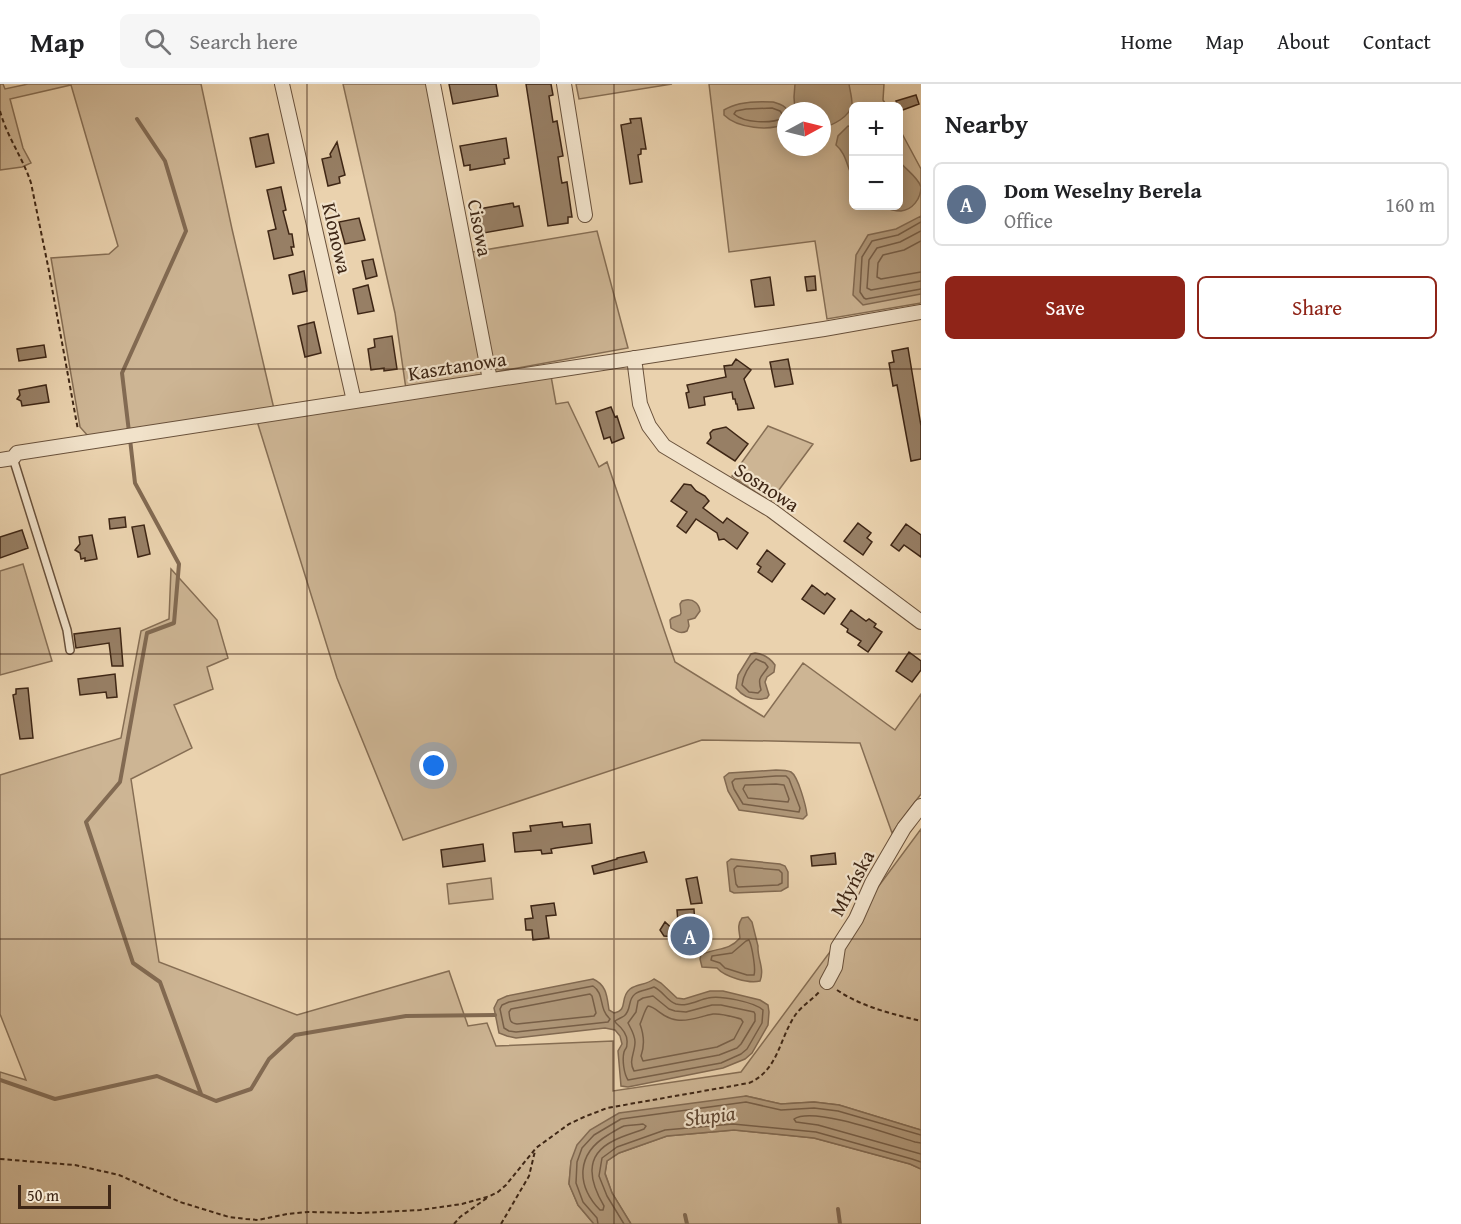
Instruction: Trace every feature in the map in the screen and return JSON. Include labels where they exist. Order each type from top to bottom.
[{"type":"street","name":"Klonowa","points":[[282,84],[354,401]]},
{"type":"street","name":"Cisowa","points":[[433,84],[490,380]]},
{"type":"street","points":[[564,84],[585,215]]},
{"type":"street","name":"Kasztanowa","points":[[6,459],[17,453],[824,329],[921,312]]},
{"type":"street","name":"Sosnowa","points":[[634,358],[640,404],[649,426],[664,446],[771,510],[921,622]]},
{"type":"street","name":"Młyńska","points":[[827,982],[835,967],[838,947],[856,919],[872,883],[904,828],[921,806]]},
{"type":"lane","points":[[6,459],[67,630],[70,650]]},
{"type":"path","points":[[0,111],[9,138],[27,170],[31,183],[78,429],[85,443]]},
{"type":"path","points":[[454,1224],[460,1217],[506,1185],[536,1149],[569,1124],[607,1108],[749,1083],[760,1078],[772,1064],[797,1013],[820,992],[827,982],[851,1000],[921,1021]]},
{"type":"path","points":[[501,1224],[529,1176],[536,1149]]},
{"type":"path","points":[[0,1159],[75,1165],[119,1175],[180,1202],[229,1217],[258,1220],[308,1212],[360,1213],[420,1210],[462,1204],[490,1196]]},
{"type":"shaded area","points":[[0,84],[3,84],[5,89],[28,84],[201,84],[274,409],[88,436],[80,427],[51,258],[109,254],[118,246],[71,85],[10,99],[23,148],[31,163],[22,167],[0,170]]},
{"type":"shaded area","points":[[343,84],[428,84],[483,374],[406,389],[395,313]]},
{"type":"shaded area","points":[[576,84],[672,84],[579,99]]},
{"type":"shaded area","points":[[709,84],[884,84],[884,102],[849,102],[849,210],[903,210],[903,135],[921,169],[921,303],[827,319],[815,241],[729,252]]},
{"type":"shaded area","points":[[597,231],[628,348],[495,372],[472,252]]},
{"type":"shaded area","points":[[551,376],[556,404],[568,402],[599,467],[607,462],[675,662],[764,717],[803,663],[895,730],[921,694],[921,794],[892,833],[860,743],[702,740],[403,840],[337,678],[257,421]]},
{"type":"shaded area","points":[[768,426],[813,444],[770,502],[732,476]]},
{"type":"shaded area","points":[[23,564],[52,661],[0,675],[0,571]]},
{"type":"shaded area","points":[[171,569],[217,620],[228,658],[207,667],[213,689],[174,705],[192,748],[131,779],[159,962],[297,1015],[449,971],[468,1026],[487,1023],[496,1046],[613,1041],[613,1091],[741,1072],[921,829],[921,1130],[839,1105],[814,1102],[781,1104],[746,1096],[571,1161],[569,1184],[578,1205],[594,1224],[0,1224],[0,1072],[26,1080],[0,1014],[0,775],[121,738],[141,631],[169,619]]},
{"type":"shaded area","points":[[491,878],[493,899],[449,904],[447,884]]},
{"type":"shaded area","points":[[734,1130],[814,1138],[921,1169],[921,1224],[631,1224],[612,1193],[605,1173],[607,1161],[619,1153],[667,1136]]},
{"type":"water","points":[[795,84],[849,84],[852,102],[849,102],[848,113],[831,125],[831,102],[794,102]]},
{"type":"water","points":[[754,102],[777,103],[777,126],[763,128],[745,126],[724,115],[724,110],[735,105]]},
{"type":"water","points":[[849,126],[849,168],[836,145],[838,136]]},
{"type":"water","points":[[903,165],[921,187],[915,203],[909,209],[901,211],[891,210],[903,210]]},
{"type":"water","points":[[921,216],[921,294],[863,305],[853,295],[856,255],[868,235],[896,229]]},
{"type":"water","points":[[686,600],[696,602],[700,611],[695,618],[688,620],[687,631],[679,632],[671,628],[670,620],[680,615],[680,604]]},
{"type":"water","points":[[755,653],[771,660],[775,665],[774,672],[767,677],[765,682],[769,695],[767,698],[750,698],[736,688],[738,675],[751,654]]},
{"type":"water","points":[[786,770],[794,775],[807,815],[803,819],[739,810],[728,791],[724,777],[729,773]]},
{"type":"water","points":[[731,859],[785,866],[788,872],[788,887],[781,891],[734,893],[730,891],[727,862]]},
{"type":"water","points":[[748,917],[752,922],[758,946],[762,972],[760,981],[744,981],[731,977],[717,968],[702,967],[701,955],[731,945],[740,938],[740,921]]},
{"type":"water","points":[[593,979],[604,988],[609,1010],[614,1013],[623,1006],[625,996],[630,989],[654,979],[677,998],[684,999],[710,991],[723,991],[760,1000],[768,1005],[768,1025],[752,1053],[745,1059],[723,1068],[628,1087],[621,1086],[618,1051],[622,1044],[615,1030],[605,1028],[516,1038],[499,1033],[494,1008],[498,1000],[507,996]]},
{"type":"water","name":"Słupia","points":[[746,1096],[781,1104],[814,1102],[839,1105],[921,1130],[921,1169],[814,1138],[734,1130],[667,1136],[619,1153],[607,1161],[605,1174],[612,1193],[631,1224],[594,1224],[578,1205],[569,1184],[571,1161],[577,1145],[590,1130],[619,1113]]},
{"type":"building","points":[[449,84],[496,84],[498,96],[453,104]]},
{"type":"building","points":[[526,84],[551,84],[553,95],[549,96],[553,122],[557,121],[563,156],[558,157],[561,178],[562,183],[567,182],[572,217],[568,217],[568,223],[548,226]]},
{"type":"building","points":[[916,95],[919,104],[903,110],[903,102],[896,101]]},
{"type":"building","points":[[641,118],[646,149],[641,149],[641,154],[638,155],[642,182],[630,184],[621,125],[631,123],[630,119]]},
{"type":"building","points":[[268,134],[274,163],[256,167],[250,138]]},
{"type":"building","points":[[506,138],[509,158],[504,159],[505,164],[470,170],[470,165],[464,166],[460,146]]},
{"type":"building","points":[[337,142],[345,175],[339,177],[340,183],[328,186],[322,159],[331,157],[330,154]]},
{"type":"building","points":[[281,187],[286,210],[283,211],[289,234],[292,234],[294,247],[291,247],[293,255],[274,259],[268,231],[276,229],[267,190]]},
{"type":"building","points":[[513,203],[514,207],[519,206],[523,226],[478,234],[474,214],[479,213],[479,209]]},
{"type":"building","points":[[359,218],[365,240],[345,244],[339,222]]},
{"type":"building","points":[[373,259],[377,276],[366,279],[362,261]]},
{"type":"building","points":[[304,271],[307,291],[293,294],[289,275]]},
{"type":"building","points":[[815,276],[816,290],[807,291],[805,277]]},
{"type":"building","points":[[770,277],[774,305],[755,307],[751,280]]},
{"type":"building","points":[[368,285],[374,311],[358,314],[353,289]]},
{"type":"building","points":[[314,322],[321,353],[305,357],[298,326]]},
{"type":"building","points":[[392,336],[397,369],[371,370],[368,349],[375,347],[374,339]]},
{"type":"building","points":[[44,345],[46,357],[19,361],[17,349]]},
{"type":"building","points":[[908,348],[921,426],[921,459],[911,461],[897,385],[893,386],[889,363],[894,362],[892,351]]},
{"type":"building","points":[[736,359],[751,370],[744,379],[754,408],[738,410],[732,392],[704,397],[705,405],[689,408],[687,385],[726,377],[724,366],[732,365]]},
{"type":"building","points":[[788,359],[793,384],[775,387],[770,362]]},
{"type":"building","points":[[46,385],[49,402],[22,406],[21,401],[17,399],[20,395],[19,390]]},
{"type":"building","points":[[611,407],[615,417],[617,416],[624,438],[612,443],[610,437],[604,439],[596,412]]},
{"type":"building","points":[[726,427],[748,444],[735,461],[707,443],[713,430]]},
{"type":"building","points":[[684,484],[691,485],[709,501],[703,508],[723,523],[727,518],[748,533],[737,549],[724,539],[719,540],[717,533],[696,519],[686,533],[677,526],[687,512],[671,501]]},
{"type":"building","points":[[125,517],[126,527],[110,529],[109,519]]},
{"type":"building","points":[[858,523],[871,533],[867,538],[872,542],[863,555],[844,541]]},
{"type":"building","points":[[906,524],[921,535],[921,557],[904,545],[899,551],[891,545]]},
{"type":"building","points":[[144,525],[150,554],[138,557],[132,527]]},
{"type":"building","points":[[22,530],[28,548],[0,558],[0,537]]},
{"type":"building","points":[[92,535],[97,559],[85,561],[85,558],[81,559],[80,553],[75,550],[80,544],[79,537]]},
{"type":"building","points":[[767,550],[785,564],[772,582],[758,572],[761,567],[757,564]]},
{"type":"building","points":[[812,585],[835,599],[824,614],[802,599]]},
{"type":"building","points":[[851,610],[866,621],[869,619],[876,624],[874,627],[882,632],[868,652],[858,645],[861,641],[847,632],[848,629],[841,624]]},
{"type":"building","points":[[120,628],[123,666],[112,666],[109,643],[76,648],[74,634]]},
{"type":"building","points":[[909,652],[921,661],[921,670],[912,682],[896,671]]},
{"type":"building","points":[[115,674],[117,697],[107,698],[106,692],[80,695],[78,679]]},
{"type":"building","points":[[28,688],[33,738],[20,739],[13,695],[16,694],[16,689]]},
{"type":"building","points":[[562,822],[563,827],[590,824],[592,843],[551,849],[552,853],[542,854],[541,850],[515,852],[513,833],[531,831],[530,826]]},
{"type":"building","points":[[483,844],[485,861],[443,867],[441,850]]},
{"type":"building","points":[[644,852],[647,862],[594,874],[592,866]]},
{"type":"building","points":[[835,853],[836,864],[812,866],[811,856]]},
{"type":"building","points":[[697,877],[702,903],[691,904],[686,879]]},
{"type":"building","points":[[554,903],[556,915],[546,916],[549,938],[533,940],[532,930],[526,930],[525,919],[533,918],[531,906]]},
{"type":"building","points":[[694,909],[696,943],[680,944],[679,937],[664,936],[660,930],[665,922],[679,935],[677,910]]},
{"type":"waterway","points":[[129,432],[122,373],[186,231],[165,161],[137,119]]},
{"type":"waterway","points":[[130,439],[135,483],[179,564],[174,623],[147,633],[120,782],[86,822],[133,963],[160,982],[201,1094]]},
{"type":"waterway","points":[[0,1080],[55,1099],[157,1076],[216,1101],[251,1089],[269,1059],[295,1035],[406,1016],[495,1015]]},
{"type":"waterway","points":[[838,1209],[840,1224]]},
{"type":"waterway","points":[[685,1215],[687,1224]]},
{"type":"place","name":"Dom Weselny Berela","points":[[690,936]]}]
